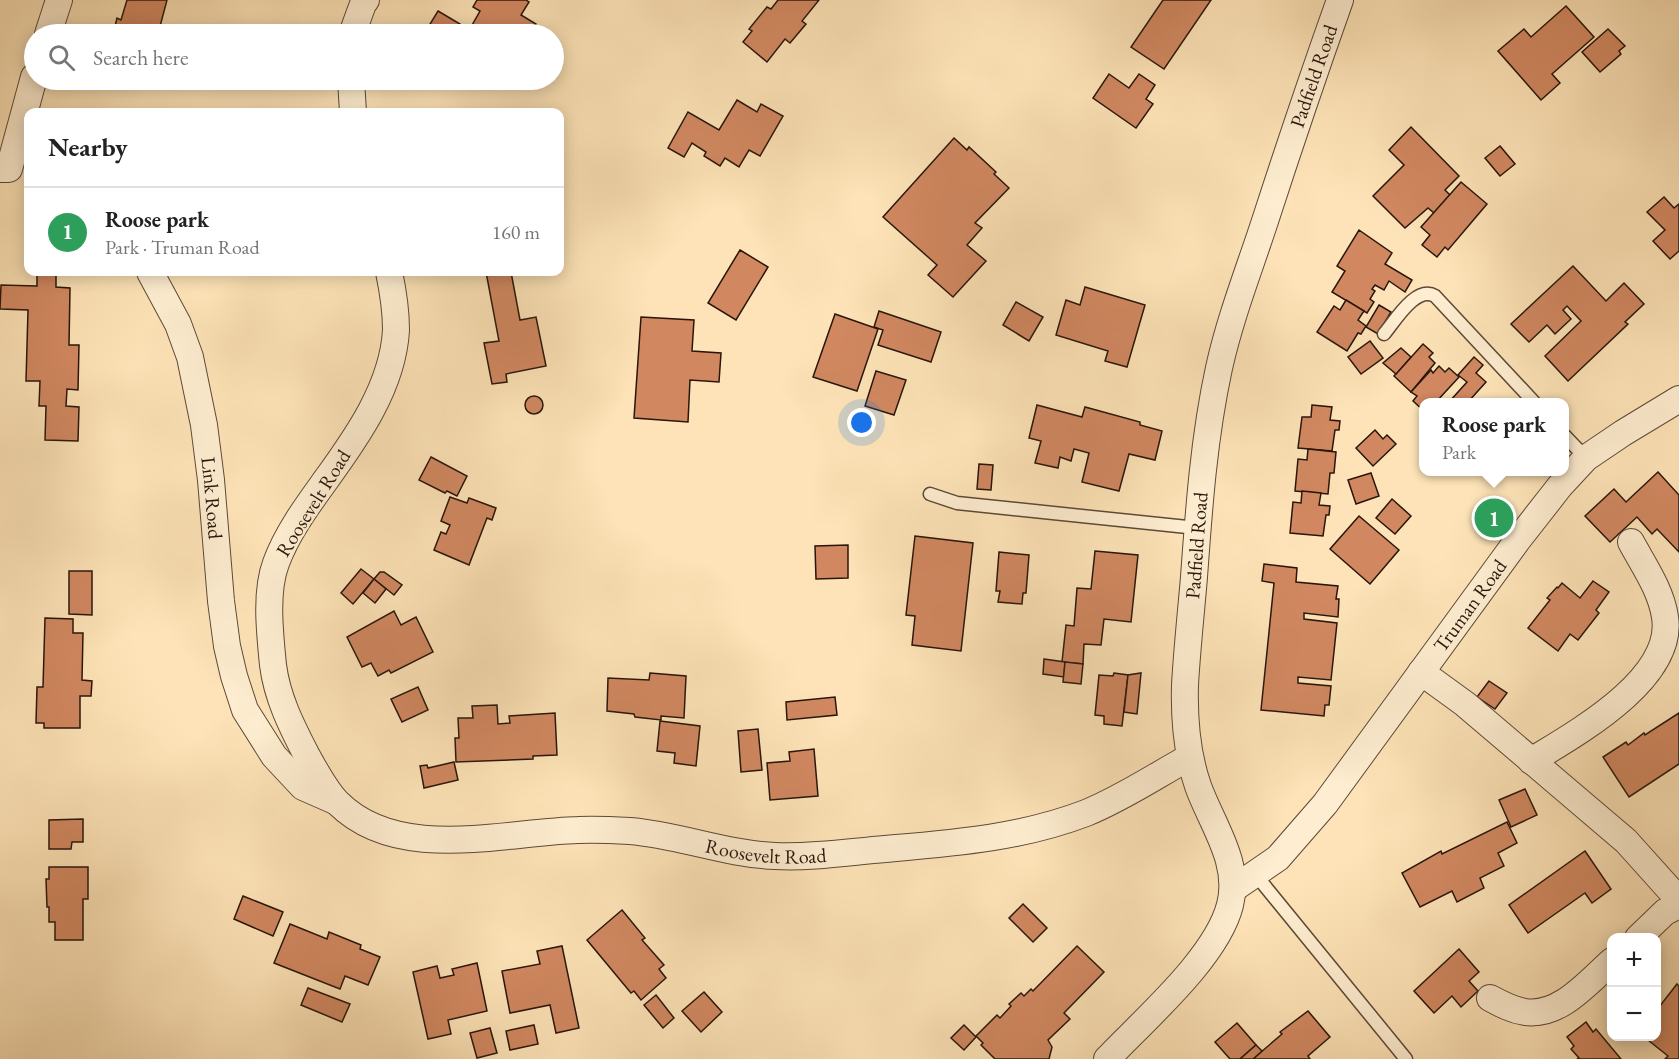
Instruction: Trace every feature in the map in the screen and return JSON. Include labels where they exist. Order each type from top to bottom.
[{"type":"street","points":[[51,24],[59,0]]},
{"type":"street","points":[[356,24],[366,0]]},
{"type":"street","name":"Padfield Road","points":[[1107,1059],[1189,974],[1210,946],[1228,912],[1233,889],[1230,861],[1198,784],[1190,757],[1186,726],[1185,686],[1197,528],[1211,410],[1232,320],[1340,0]]},
{"type":"street","points":[[27,108],[31,90]]},
{"type":"street","points":[[352,90],[353,108]]},
{"type":"street","points":[[12,170],[24,119]]},
{"type":"street","name":"Link Road","points":[[152,276],[178,324],[190,357],[204,424],[210,469],[227,646],[245,710],[258,729]]},
{"type":"street","name":"Roosevelt Road","points":[[335,801],[307,755],[280,700],[273,669],[270,584],[276,562],[301,514],[364,422],[384,382],[396,331],[390,276]]},
{"type":"street","name":"Truman Road","points":[[1233,889],[1278,858],[1325,804],[1517,541],[1560,486],[1586,458],[1679,399]]},
{"type":"street","points":[[1531,761],[1597,720],[1639,683],[1659,655],[1666,636],[1660,596],[1631,542]]},
{"type":"street","name":"Truman Road","points":[[1421,672],[1466,704],[1626,841],[1679,903],[1665,912],[1643,933]]},
{"type":"street","name":"Roosevelt Road","points":[[258,729],[274,756],[303,787],[335,801],[351,814],[372,826],[398,835],[462,840],[579,830],[632,831],[731,851],[776,856],[828,854],[1016,834],[1086,813],[1133,791],[1190,757]]},
{"type":"street","points":[[1490,998],[1512,1009],[1526,1012],[1551,1009],[1564,1002],[1607,964]]},
{"type":"lane","points":[[1384,334],[1403,310],[1418,296],[1430,293],[1530,398]]},
{"type":"lane","points":[[1569,440],[1586,458]]},
{"type":"lane","points":[[930,494],[957,503],[1197,528]]},
{"type":"lane","points":[[1255,874],[1406,1059]]},
{"type":"building","points":[[127,0],[167,0],[161,24],[116,24],[117,18],[121,20]]},
{"type":"building","points":[[477,0],[526,0],[529,2],[521,15],[536,24],[473,24],[480,11],[473,7]]},
{"type":"building","points":[[778,0],[819,0],[802,21],[806,24],[790,43],[785,39],[767,62],[743,42],[752,31],[749,29],[767,7],[771,9]]},
{"type":"building","points":[[1163,0],[1211,0],[1164,69],[1131,47]]},
{"type":"building","points":[[1566,6],[1594,37],[1552,74],[1560,83],[1541,100],[1498,51],[1524,29],[1531,37]]},
{"type":"building","points":[[438,11],[460,24],[430,24]]},
{"type":"building","points":[[1608,29],[1625,46],[1619,51],[1621,54],[1600,72],[1582,52]]},
{"type":"building","points":[[1109,74],[1129,88],[1139,74],[1155,85],[1146,99],[1153,104],[1136,128],[1093,98]]},
{"type":"building","points":[[737,100],[757,112],[761,104],[783,116],[760,156],[749,150],[739,167],[725,158],[720,166],[704,156],[706,152],[692,143],[684,157],[668,148],[688,112],[719,130]]},
{"type":"building","points":[[1411,127],[1459,176],[1445,190],[1450,195],[1434,213],[1428,208],[1405,228],[1373,196],[1404,165],[1389,150]]},
{"type":"building","points":[[954,138],[967,150],[969,147],[996,172],[994,174],[1009,188],[975,223],[982,228],[967,245],[986,261],[953,297],[928,275],[937,265],[883,217]]},
{"type":"building","points":[[1500,146],[1515,164],[1500,176],[1485,158]]},
{"type":"building","points":[[1461,182],[1487,204],[1448,250],[1445,247],[1437,257],[1422,245],[1430,235],[1421,227]]},
{"type":"building","points":[[1664,197],[1674,208],[1679,204],[1679,251],[1670,259],[1653,241],[1665,230],[1647,212]]},
{"type":"building","points":[[1359,230],[1392,253],[1385,264],[1412,280],[1405,292],[1389,281],[1384,290],[1375,285],[1372,289],[1375,291],[1370,299],[1374,302],[1367,313],[1332,292],[1345,271],[1337,266]]},
{"type":"building","points":[[740,250],[768,267],[736,320],[708,303]]},
{"type":"building","points":[[1573,266],[1606,301],[1624,283],[1644,304],[1625,322],[1628,324],[1568,381],[1545,356],[1581,321],[1567,306],[1563,310],[1571,319],[1555,334],[1547,325],[1529,342],[1511,324]]},
{"type":"building","points":[[37,276],[56,276],[56,287],[70,288],[69,345],[79,345],[78,390],[67,389],[66,406],[79,407],[78,441],[45,440],[46,406],[39,406],[40,381],[26,381],[28,310],[0,309],[1,285],[37,286]]},
{"type":"building","points":[[487,276],[512,276],[520,320],[536,317],[546,366],[506,374],[507,382],[492,384],[484,343],[499,341]]},
{"type":"building","points":[[1085,287],[1145,305],[1127,367],[1105,361],[1108,351],[1056,335],[1066,300],[1080,305]]},
{"type":"building","points":[[1346,300],[1364,311],[1358,320],[1366,326],[1361,334],[1358,333],[1347,351],[1317,332],[1334,306],[1340,310]]},
{"type":"building","points":[[1016,302],[1043,317],[1029,341],[1003,325]]},
{"type":"building","points":[[1379,305],[1391,312],[1378,334],[1366,327]]},
{"type":"building","points":[[879,311],[941,332],[931,362],[878,345],[883,330],[874,327]]},
{"type":"building","points":[[835,314],[878,329],[857,391],[813,377]]},
{"type":"building","points":[[641,317],[694,320],[692,351],[721,353],[719,382],[690,380],[688,422],[634,418]]},
{"type":"building","points":[[1370,341],[1383,358],[1361,374],[1348,357]]},
{"type":"building","points":[[1423,344],[1433,353],[1429,357],[1435,363],[1411,392],[1394,376]]},
{"type":"building","points":[[1401,348],[1411,357],[1396,374],[1383,363]]},
{"type":"building","points":[[1474,357],[1483,365],[1476,373],[1486,382],[1472,398],[1453,398],[1467,382],[1458,375]]},
{"type":"building","points":[[1439,366],[1445,372],[1449,368],[1459,377],[1440,398],[1419,398],[1419,406],[1413,401],[1417,396],[1411,392],[1431,370],[1433,373]]},
{"type":"building","points":[[876,371],[906,380],[894,415],[865,406]]},
{"type":"building","points":[[534,396],[540,399],[543,405],[540,411],[534,414],[528,411],[525,405],[528,399]]},
{"type":"building","points":[[1037,405],[1082,417],[1085,407],[1140,422],[1140,425],[1162,431],[1155,460],[1129,454],[1119,491],[1082,482],[1089,453],[1074,449],[1071,461],[1060,457],[1058,468],[1035,463],[1041,441],[1029,438]]},
{"type":"building","points":[[1312,405],[1332,407],[1330,420],[1340,421],[1339,430],[1335,430],[1332,451],[1298,448],[1302,417],[1311,417]]},
{"type":"building","points":[[1375,430],[1383,439],[1387,435],[1396,444],[1373,466],[1356,448]]},
{"type":"building","points":[[1308,449],[1336,452],[1334,473],[1330,473],[1328,494],[1295,491],[1298,459],[1307,460]]},
{"type":"building","points":[[431,457],[467,476],[457,496],[447,491],[445,493],[419,480]]},
{"type":"building","points":[[979,464],[993,465],[991,490],[977,489]]},
{"type":"building","points":[[1658,472],[1679,495],[1679,552],[1657,529],[1652,534],[1637,517],[1610,542],[1585,516],[1614,489],[1626,502]]},
{"type":"building","points":[[1371,473],[1379,496],[1356,504],[1348,480]]},
{"type":"building","points":[[1302,491],[1321,493],[1319,505],[1330,506],[1329,515],[1326,515],[1323,536],[1290,533],[1293,502],[1301,503]]},
{"type":"building","points":[[450,497],[467,503],[469,498],[496,508],[492,520],[487,518],[469,565],[434,550],[441,532],[446,534],[450,525],[441,521]]},
{"type":"building","points":[[1392,499],[1411,516],[1395,534],[1376,518]]},
{"type":"building","points":[[1359,516],[1399,550],[1370,584],[1330,549]]},
{"type":"building","points":[[915,536],[973,543],[961,651],[912,645],[915,616],[906,615]]},
{"type":"building","points":[[848,545],[848,578],[816,579],[815,546]]},
{"type":"building","points":[[1095,551],[1138,555],[1131,622],[1104,619],[1101,645],[1084,644],[1083,664],[1062,662],[1066,625],[1074,626],[1077,588],[1091,589]]},
{"type":"building","points":[[999,552],[1029,555],[1026,593],[1023,593],[1022,604],[998,602],[1000,591],[996,591]]},
{"type":"building","points":[[1264,564],[1297,568],[1296,582],[1338,586],[1336,599],[1339,599],[1338,617],[1304,613],[1304,619],[1337,623],[1331,680],[1298,677],[1298,683],[1331,686],[1329,705],[1325,705],[1324,716],[1261,710],[1274,583],[1262,581]]},
{"type":"building","points":[[361,569],[374,579],[353,604],[341,593]]},
{"type":"building","points":[[69,571],[92,571],[92,615],[69,614]]},
{"type":"building","points":[[380,572],[384,572],[402,585],[394,595],[374,579]]},
{"type":"building","points":[[374,579],[386,589],[375,603],[363,593]]},
{"type":"building","points":[[1593,581],[1609,592],[1596,610],[1599,613],[1578,640],[1570,634],[1558,651],[1528,628],[1550,600],[1547,598],[1562,583],[1580,598]]},
{"type":"building","points":[[394,611],[401,625],[416,617],[433,652],[391,673],[389,670],[378,676],[371,663],[362,667],[347,637]]},
{"type":"building","points":[[45,618],[73,619],[73,633],[83,633],[82,680],[92,681],[91,696],[80,696],[80,728],[44,728],[44,723],[36,723],[37,687],[43,687]]},
{"type":"building","points":[[1044,659],[1065,662],[1064,677],[1043,674]]},
{"type":"building","points":[[1065,662],[1083,664],[1081,684],[1063,682]]},
{"type":"building","points":[[650,673],[686,676],[684,718],[661,716],[661,720],[607,711],[608,678],[649,680]]},
{"type":"building","points":[[1114,673],[1128,675],[1122,726],[1104,724],[1104,716],[1095,715],[1099,675],[1113,676]]},
{"type":"building","points":[[1141,673],[1137,714],[1124,712],[1128,675]]},
{"type":"building","points":[[1489,681],[1507,693],[1495,709],[1477,697]]},
{"type":"building","points":[[418,687],[428,710],[402,722],[391,699]]},
{"type":"building","points":[[835,697],[837,715],[787,720],[786,702]]},
{"type":"building","points":[[497,705],[498,724],[510,723],[509,716],[555,713],[557,755],[533,756],[533,759],[456,762],[455,738],[459,738],[458,718],[473,718],[472,706]]},
{"type":"building","points":[[1679,713],[1679,764],[1629,797],[1603,757],[1626,742],[1628,745]]},
{"type":"building","points":[[660,721],[700,726],[696,766],[674,763],[675,753],[657,751]]},
{"type":"building","points":[[758,729],[762,770],[741,772],[738,731]]},
{"type":"building","points":[[814,749],[818,796],[770,800],[767,763],[790,761],[789,752]]},
{"type":"building","points":[[454,762],[458,780],[424,788],[420,766],[427,765],[428,768]]},
{"type":"building","points":[[1525,789],[1537,815],[1511,827],[1499,800]]},
{"type":"building","points":[[83,819],[83,842],[72,842],[71,849],[49,849],[49,820]]},
{"type":"building","points":[[1507,822],[1517,843],[1498,853],[1504,866],[1480,878],[1484,888],[1457,902],[1452,891],[1420,907],[1402,873],[1441,851],[1442,854]]},
{"type":"building","points":[[1585,851],[1611,889],[1592,903],[1585,893],[1528,933],[1509,905]]},
{"type":"building","points":[[49,867],[88,867],[88,899],[83,899],[83,940],[55,940],[55,922],[49,922],[49,907],[47,907],[46,879],[49,879]]},
{"type":"building","points":[[243,896],[283,912],[273,936],[234,919]]},
{"type":"building","points":[[1023,904],[1047,928],[1033,942],[1009,918]]},
{"type":"building","points":[[622,910],[645,938],[642,940],[664,965],[659,969],[666,978],[641,1000],[634,991],[631,993],[587,940]]},
{"type":"building","points":[[290,924],[327,939],[329,932],[361,945],[360,949],[380,957],[368,985],[345,976],[340,989],[274,963]]},
{"type":"building","points":[[562,946],[579,1028],[556,1033],[550,1005],[510,1013],[502,971],[540,964],[537,951]]},
{"type":"building","points":[[1077,946],[1104,972],[1064,1013],[1070,1019],[1048,1040],[1052,1047],[1049,1059],[995,1059],[981,1045],[983,1043],[976,1036],[997,1015],[1000,1018],[1011,1006],[1009,1004],[1021,993],[1024,996],[1031,989],[1033,991]]},
{"type":"building","points":[[1459,949],[1479,972],[1469,981],[1478,991],[1461,1007],[1452,996],[1434,1013],[1414,991]]},
{"type":"building","points":[[477,963],[487,1011],[448,1020],[451,1034],[428,1039],[413,972],[437,966],[440,978],[454,975],[452,969]]},
{"type":"building","points":[[1677,984],[1679,986],[1679,1059],[1665,1059],[1668,1056],[1649,1041],[1661,1041],[1661,1005]]},
{"type":"building","points":[[308,988],[350,1004],[342,1022],[301,1005]]},
{"type":"building","points":[[704,992],[722,1012],[701,1032],[682,1011]]},
{"type":"building","points":[[656,995],[674,1018],[663,1028],[644,1005]]},
{"type":"building","points":[[1308,1011],[1330,1037],[1308,1056],[1310,1059],[1253,1059],[1282,1034],[1280,1032]]},
{"type":"building","points":[[1586,1022],[1593,1032],[1596,1029],[1621,1059],[1577,1059],[1579,1058],[1571,1049],[1574,1046],[1567,1037]]},
{"type":"building","points":[[1237,1023],[1256,1045],[1240,1059],[1230,1059],[1215,1042]]},
{"type":"building","points":[[534,1025],[538,1044],[510,1050],[506,1031]]},
{"type":"building","points":[[964,1025],[976,1037],[964,1050],[951,1038]]},
{"type":"building","points":[[490,1028],[497,1053],[477,1058],[470,1033]]},
{"type":"building","points":[[1256,1045],[1262,1051],[1253,1059],[1240,1059]]},
{"type":"place","name":"Roose park","points":[[1494,518]]}]
